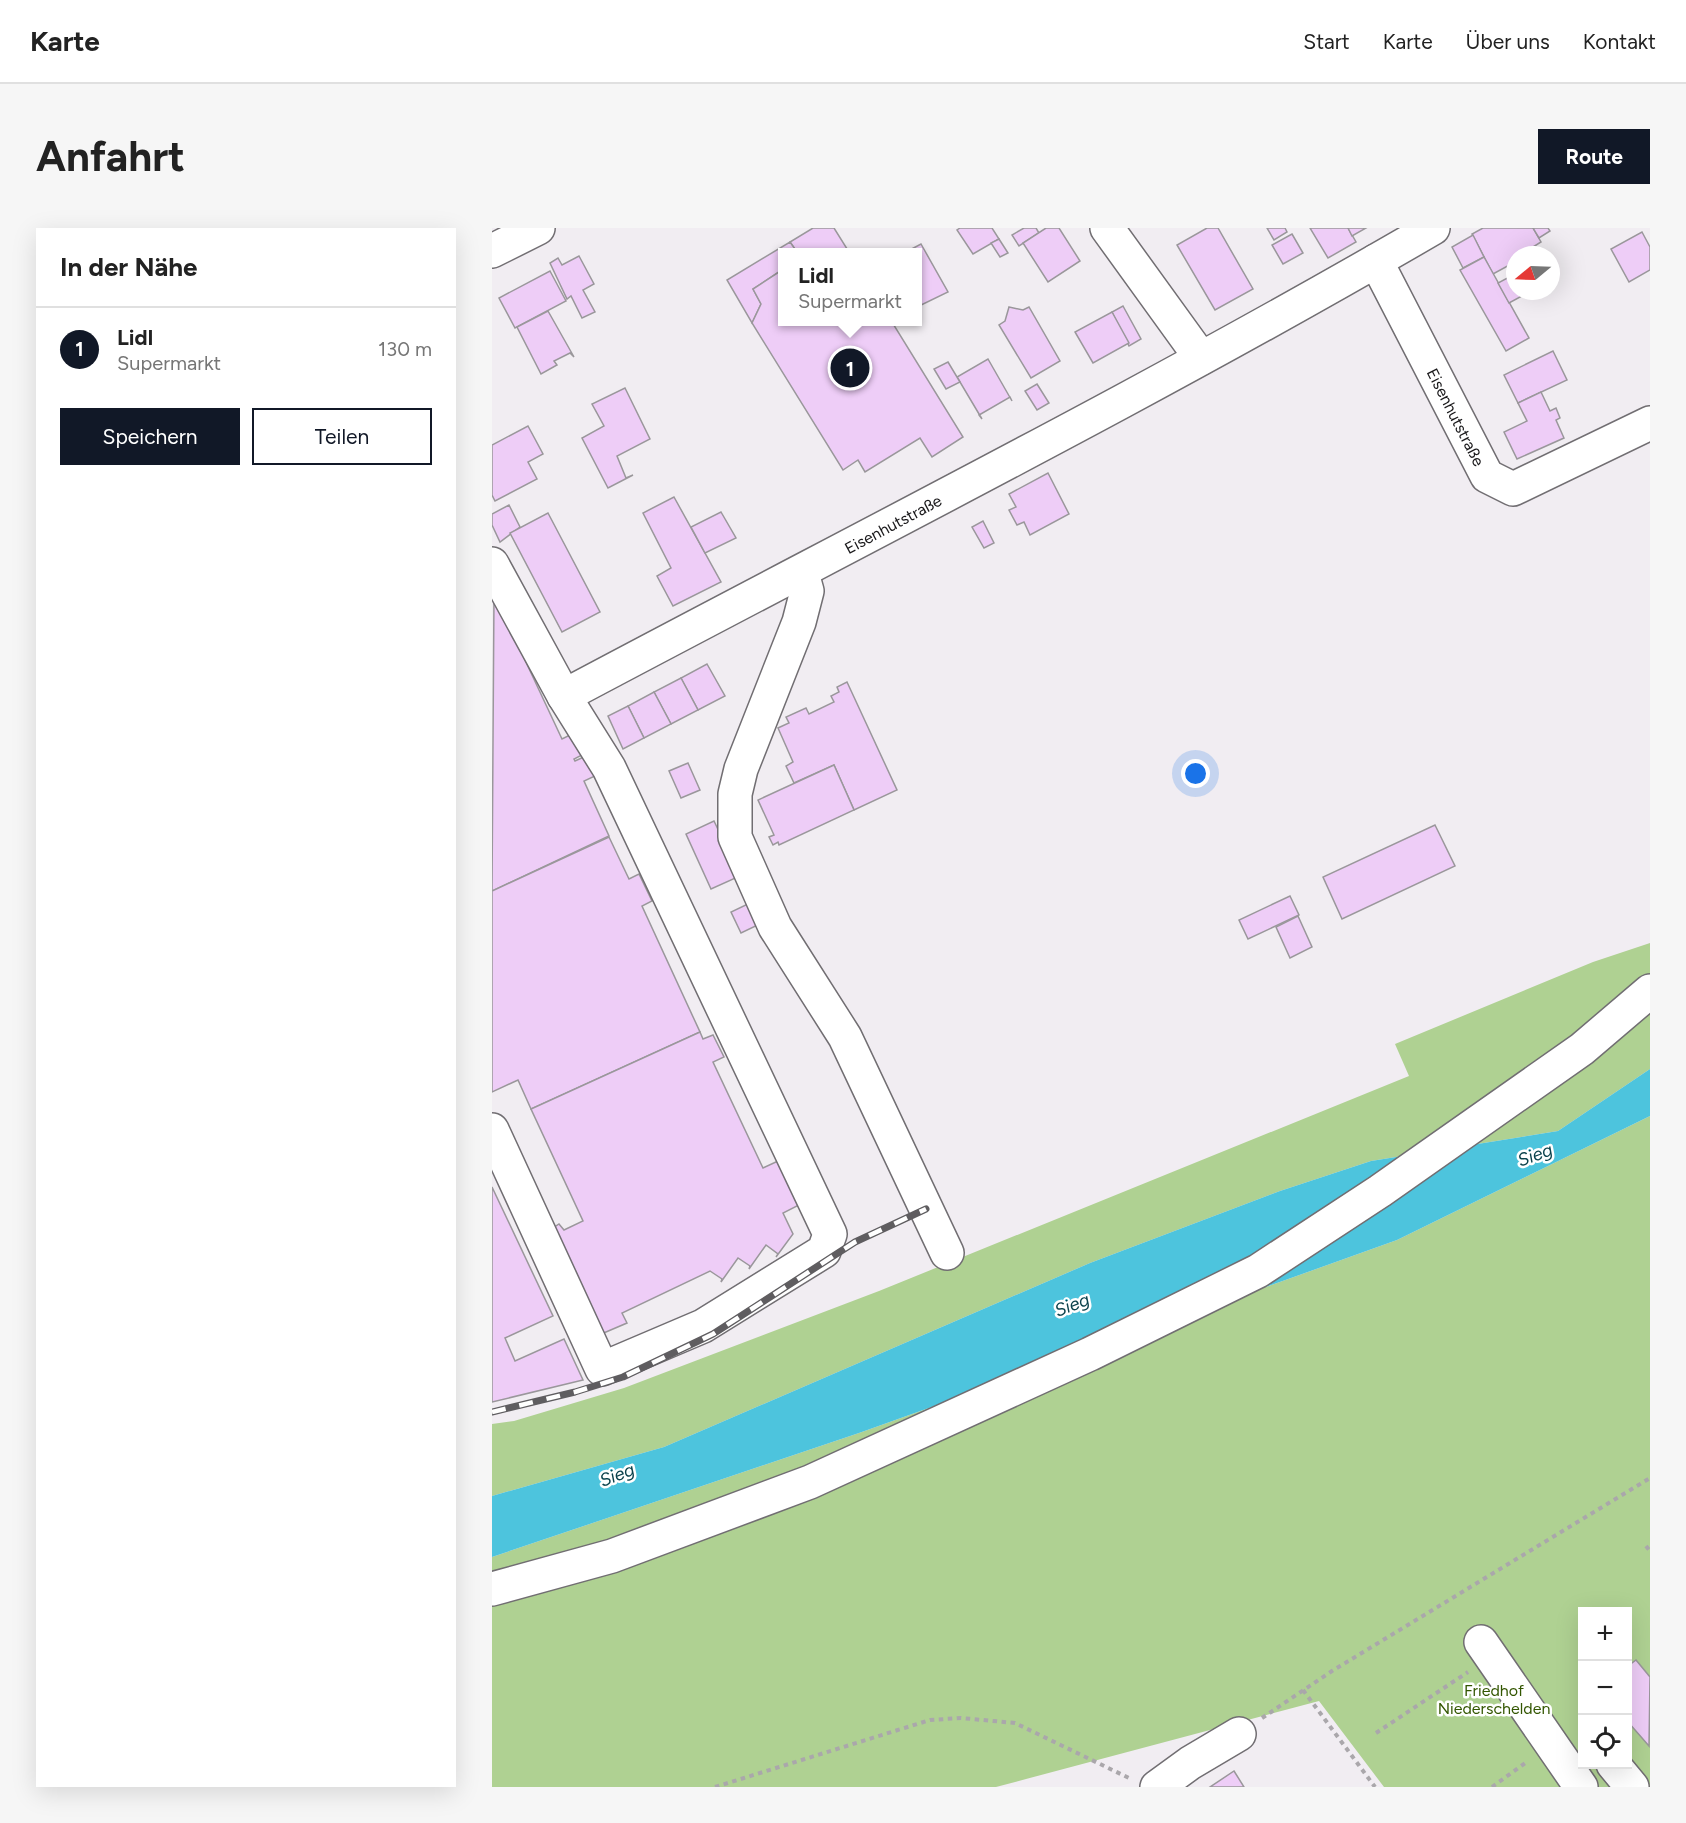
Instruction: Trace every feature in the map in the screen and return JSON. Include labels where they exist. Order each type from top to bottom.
[{"type":"main road","points":[[492,251],[538,228]]},
{"type":"main road","points":[[1107,228],[1201,358]]},
{"type":"main road","name":"Eisenhutstraße","points":[[573,691],[802,573],[1201,358],[1432,228]]},
{"type":"main road","name":"Eisenhutstraße","points":[[1376,261],[1487,476],[1513,489],[1650,423]]},
{"type":"main road","points":[[492,564],[573,691],[830,1234],[824,1251],[703,1326],[602,1369],[492,1130]]},
{"type":"main road","points":[[802,573],[807,591],[799,622],[741,769],[735,794],[735,837],[775,927],[845,1037],[946,1252]]},
{"type":"main road","points":[[492,1589],[612,1556],[810,1482],[1090,1354],[1258,1271],[1380,1191],[1582,1049],[1650,991]]},
{"type":"main road","points":[[1486,1649],[1581,1787]]},
{"type":"main road","points":[[1147,1784],[1190,1763],[1239,1734]]},
{"type":"main road","points":[[1617,1769],[1632,1787]]},
{"type":"path","points":[[1239,1734],[1303,1690],[1650,1478]]},
{"type":"path","points":[[1646,1546],[1650,1551]]},
{"type":"path","points":[[1376,1733],[1486,1649]]},
{"type":"path","points":[[1303,1690],[1375,1787]]},
{"type":"path","points":[[715,1787],[930,1720],[961,1718],[1015,1723],[1147,1784]]},
{"type":"path","points":[[1492,1787],[1551,1744]]},
{"type":"green space","points":[[1650,943],[1650,1069],[1558,1131],[1371,1161],[1280,1191],[1090,1263],[664,1447],[492,1496],[492,1424],[514,1421],[624,1388],[879,1291],[1409,1076],[1395,1044],[1593,962]]},
{"type":"green space","name":"Friedhof Niederschelden","points":[[1650,1116],[1650,1787],[1384,1787],[1319,1701],[996,1787],[492,1787],[492,1557],[859,1433],[1397,1240]]},
{"type":"water","name":"Sieg","points":[[1650,1069],[1650,1116],[1397,1240],[859,1433],[492,1557],[492,1496],[664,1447],[1090,1263],[1280,1191],[1371,1161],[1558,1131]]},
{"type":"building","points":[[813,228],[834,228],[846,248],[794,248],[790,242]]},
{"type":"building","points":[[960,228],[992,228],[999,239],[973,254],[957,230]]},
{"type":"building","points":[[1024,228],[1036,228],[1039,233],[1019,246],[1012,235]]},
{"type":"building","points":[[1046,228],[1059,228],[1080,261],[1048,282],[1023,243]]},
{"type":"building","points":[[1207,228],[1218,228],[1253,289],[1215,310],[1177,245]]},
{"type":"building","points":[[1267,228],[1285,228],[1287,232],[1274,240]]},
{"type":"building","points":[[1310,228],[1348,228],[1356,242],[1328,258]]},
{"type":"building","points":[[1348,228],[1366,228],[1352,236]]},
{"type":"building","points":[[1483,228],[1533,228],[1541,242],[1535,246],[1506,246],[1506,267],[1493,274],[1472,234]]},
{"type":"building","points":[[1533,228],[1548,228],[1550,231],[1539,238]]},
{"type":"building","points":[[1642,232],[1650,247],[1650,270],[1629,282],[1611,249]]},
{"type":"building","points":[[1292,234],[1303,253],[1283,264],[1272,245]]},
{"type":"building","points":[[1473,235],[1484,257],[1463,268],[1452,247]]},
{"type":"building","points":[[999,239],[1008,253],[1000,257],[991,243]]},
{"type":"building","points":[[790,242],[794,248],[780,248]]},
{"type":"building","points":[[921,244],[948,292],[922,305],[922,248],[914,248]]},
{"type":"building","points":[[778,249],[778,273],[753,289],[761,304],[752,323],[727,280]]},
{"type":"building","points":[[579,256],[594,284],[583,290],[595,312],[582,318],[571,296],[567,299],[550,263],[558,258],[562,265]]},
{"type":"building","points":[[1484,257],[1529,338],[1506,351],[1460,270]]},
{"type":"building","points":[[550,271],[566,301],[515,328],[499,298]]},
{"type":"building","points":[[778,273],[778,326],[894,326],[963,437],[932,457],[920,438],[865,472],[858,460],[843,470],[752,323],[761,304],[753,289]]},
{"type":"building","points":[[1506,279],[1506,298],[1498,283]]},
{"type":"building","points":[[1123,306],[1141,339],[1129,346],[1112,312]]},
{"type":"building","points":[[1009,307],[1023,310],[1029,307],[1060,361],[1031,378],[999,325],[1005,321]]},
{"type":"building","points":[[548,311],[574,357],[570,353],[554,361],[557,365],[541,374],[517,327]]},
{"type":"building","points":[[1112,312],[1129,343],[1093,363],[1075,332]]},
{"type":"building","points":[[1553,351],[1567,380],[1518,403],[1504,375]]},
{"type":"building","points":[[988,359],[1010,397],[979,415],[957,377]]},
{"type":"building","points":[[948,362],[960,382],[946,389],[934,369]]},
{"type":"building","points":[[1037,384],[1049,403],[1037,410],[1025,391]]},
{"type":"building","points":[[625,388],[650,439],[617,456],[626,478],[633,475],[608,488],[582,438],[604,426],[592,404]]},
{"type":"building","points":[[1541,392],[1550,411],[1556,408],[1560,418],[1556,420],[1564,438],[1517,459],[1504,432],[1527,421],[1518,403]]},
{"type":"building","points":[[528,426],[543,454],[528,462],[537,479],[495,501],[492,495],[492,445]]},
{"type":"building","points":[[1048,473],[1069,514],[1030,535],[1024,522],[1017,525],[1009,510],[1016,507],[1009,494]]},
{"type":"building","points":[[674,497],[721,582],[673,606],[657,576],[671,568],[643,513]]},
{"type":"building","points":[[509,505],[520,527],[500,542],[492,525],[492,514]]},
{"type":"building","points":[[721,512],[736,538],[705,553],[691,527]]},
{"type":"building","points":[[548,513],[600,612],[562,632],[510,533]]},
{"type":"building","points":[[983,521],[994,543],[984,548],[972,527]]},
{"type":"building","points":[[494,594],[562,739],[572,734],[582,755],[574,759],[575,761],[586,756],[595,776],[584,781],[609,836],[492,891]]},
{"type":"building","points":[[707,664],[725,696],[698,710],[681,678]]},
{"type":"building","points":[[681,678],[698,710],[671,724],[654,692]]},
{"type":"building","points":[[847,682],[897,790],[854,810],[834,765],[794,783],[786,766],[793,762],[778,728],[789,723],[786,717],[806,708],[809,714],[834,702],[831,696],[839,692],[837,687]]},
{"type":"building","points":[[654,692],[671,724],[644,738],[628,706]]},
{"type":"building","points":[[628,706],[644,738],[623,749],[608,716]]},
{"type":"building","points":[[688,763],[700,790],[681,798],[669,771]]},
{"type":"building","points":[[834,765],[854,810],[779,845],[778,842],[773,845],[769,837],[774,835],[758,800]]},
{"type":"building","points":[[714,821],[740,876],[711,889],[686,834]]},
{"type":"building","points":[[1435,825],[1455,866],[1342,919],[1323,877]]},
{"type":"building","points":[[609,837],[629,879],[639,874],[652,901],[642,906],[700,1032],[531,1109],[518,1080],[492,1092],[492,891]]},
{"type":"building","points":[[1290,896],[1299,915],[1248,939],[1239,920]]},
{"type":"building","points":[[752,902],[762,923],[741,933],[731,912]]},
{"type":"building","points":[[1298,916],[1312,947],[1290,958],[1276,927]]},
{"type":"building","points":[[700,1032],[703,1039],[713,1035],[724,1057],[713,1062],[763,1168],[778,1161],[799,1205],[783,1213],[793,1234],[776,1257],[778,1254],[766,1245],[749,1269],[750,1266],[738,1258],[721,1282],[722,1279],[710,1271],[622,1313],[627,1323],[599,1335],[550,1230],[559,1224],[564,1230],[583,1221],[531,1109]]},
{"type":"building","points":[[492,1187],[553,1316],[505,1338],[515,1361],[564,1339],[583,1380],[492,1402]]},
{"type":"building","points":[[1636,1660],[1650,1677],[1649,1746],[1632,1726],[1632,1663]]},
{"type":"building","points":[[1234,1771],[1244,1787],[1210,1787]]},
{"type":"railway","points":[[492,1412],[575,1392],[623,1377],[713,1334],[855,1242],[926,1209]]},
{"type":"place","name":"Lidl","points":[[850,368]]}]
